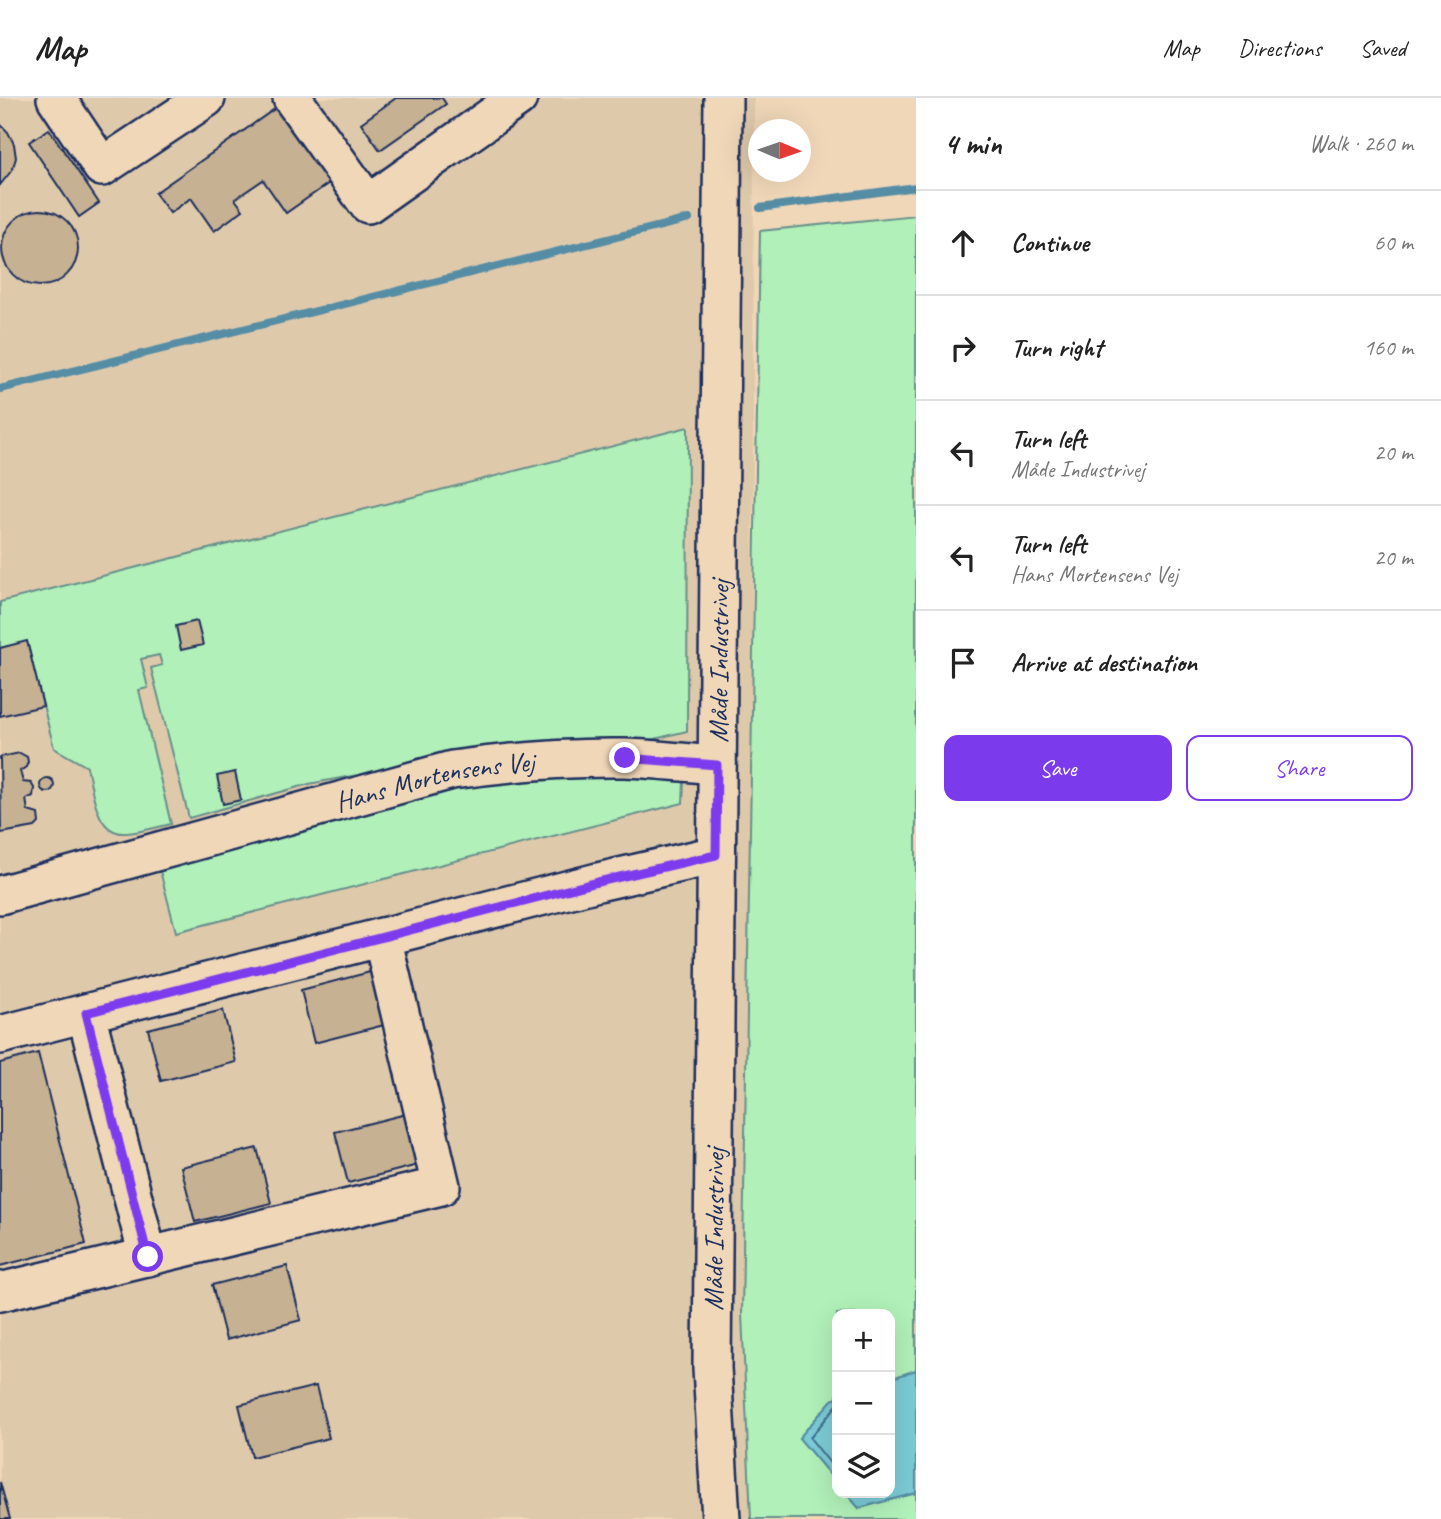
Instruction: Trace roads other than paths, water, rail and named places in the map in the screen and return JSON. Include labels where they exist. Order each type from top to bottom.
[{"type":"street","points":[[56,98],[102,167],[206,98]]},
{"type":"street","points":[[292,98],[369,204],[518,98]]},
{"type":"street","name":"Måde Industrivej","points":[[721,1519],[712,1368],[723,98]]},
{"type":"street","name":"Hans Mortensens Vej","points":[[0,895],[452,770],[511,762],[625,758],[717,765]]},
{"type":"street","points":[[0,1035],[598,882],[716,855]]},
{"type":"street","points":[[0,1292],[441,1186],[382,937]]},
{"type":"street","points":[[86,1013],[148,1257]]},
{"type":"water","points":[[916,1370],[916,1493],[859,1508],[850,1498],[895,1498],[895,1377]]},
{"type":"water","points":[[832,1400],[832,1477],[799,1438]]},
{"type":"waterway","points":[[760,208],[916,187]]},
{"type":"waterway","points":[[0,389],[689,219]]}]
